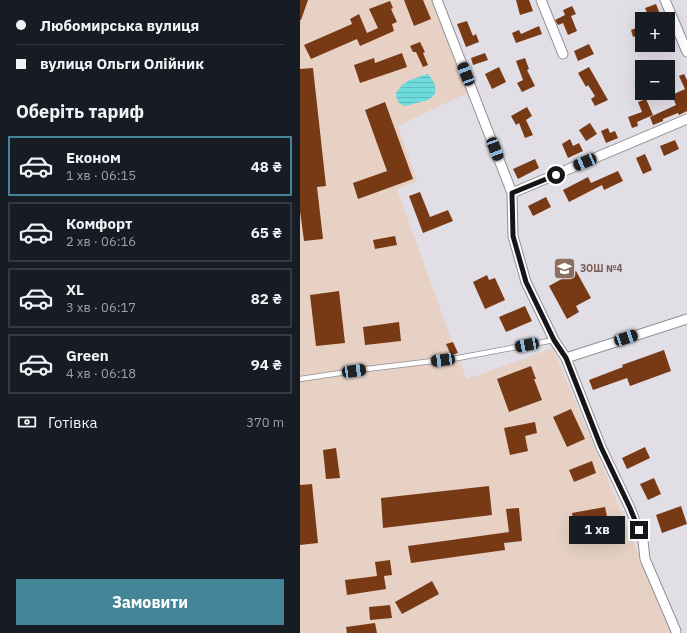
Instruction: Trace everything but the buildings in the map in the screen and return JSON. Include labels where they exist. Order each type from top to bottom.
[{"type":"street","points":[[437,0],[512,193],[513,236],[526,282],[554,340],[566,358],[601,447],[643,541],[645,559],[676,631]]},
{"type":"street","points":[[541,0],[563,54]]},
{"type":"street","points":[[665,0],[687,52]]},
{"type":"street","points":[[512,193],[687,119]]},
{"type":"street","points":[[566,358],[687,319]]},
{"type":"lane","points":[[300,379],[458,358],[554,340]]},
{"type":"shaded area","points":[[300,0],[434,0],[469,92],[398,126],[417,181],[397,189],[458,358],[467,379],[553,348],[672,633],[300,633]]},
{"type":"water","points":[[428,74],[435,85],[436,90],[432,97],[423,102],[407,106],[399,102],[396,93],[402,85],[410,80]]},
{"type":"place","name":"ЗОШ №4","points":[[564,268]]},
{"type":"route","points":[[556,175],[512,193],[513,236],[526,282],[554,340],[566,358],[601,447],[639,530]]}]
